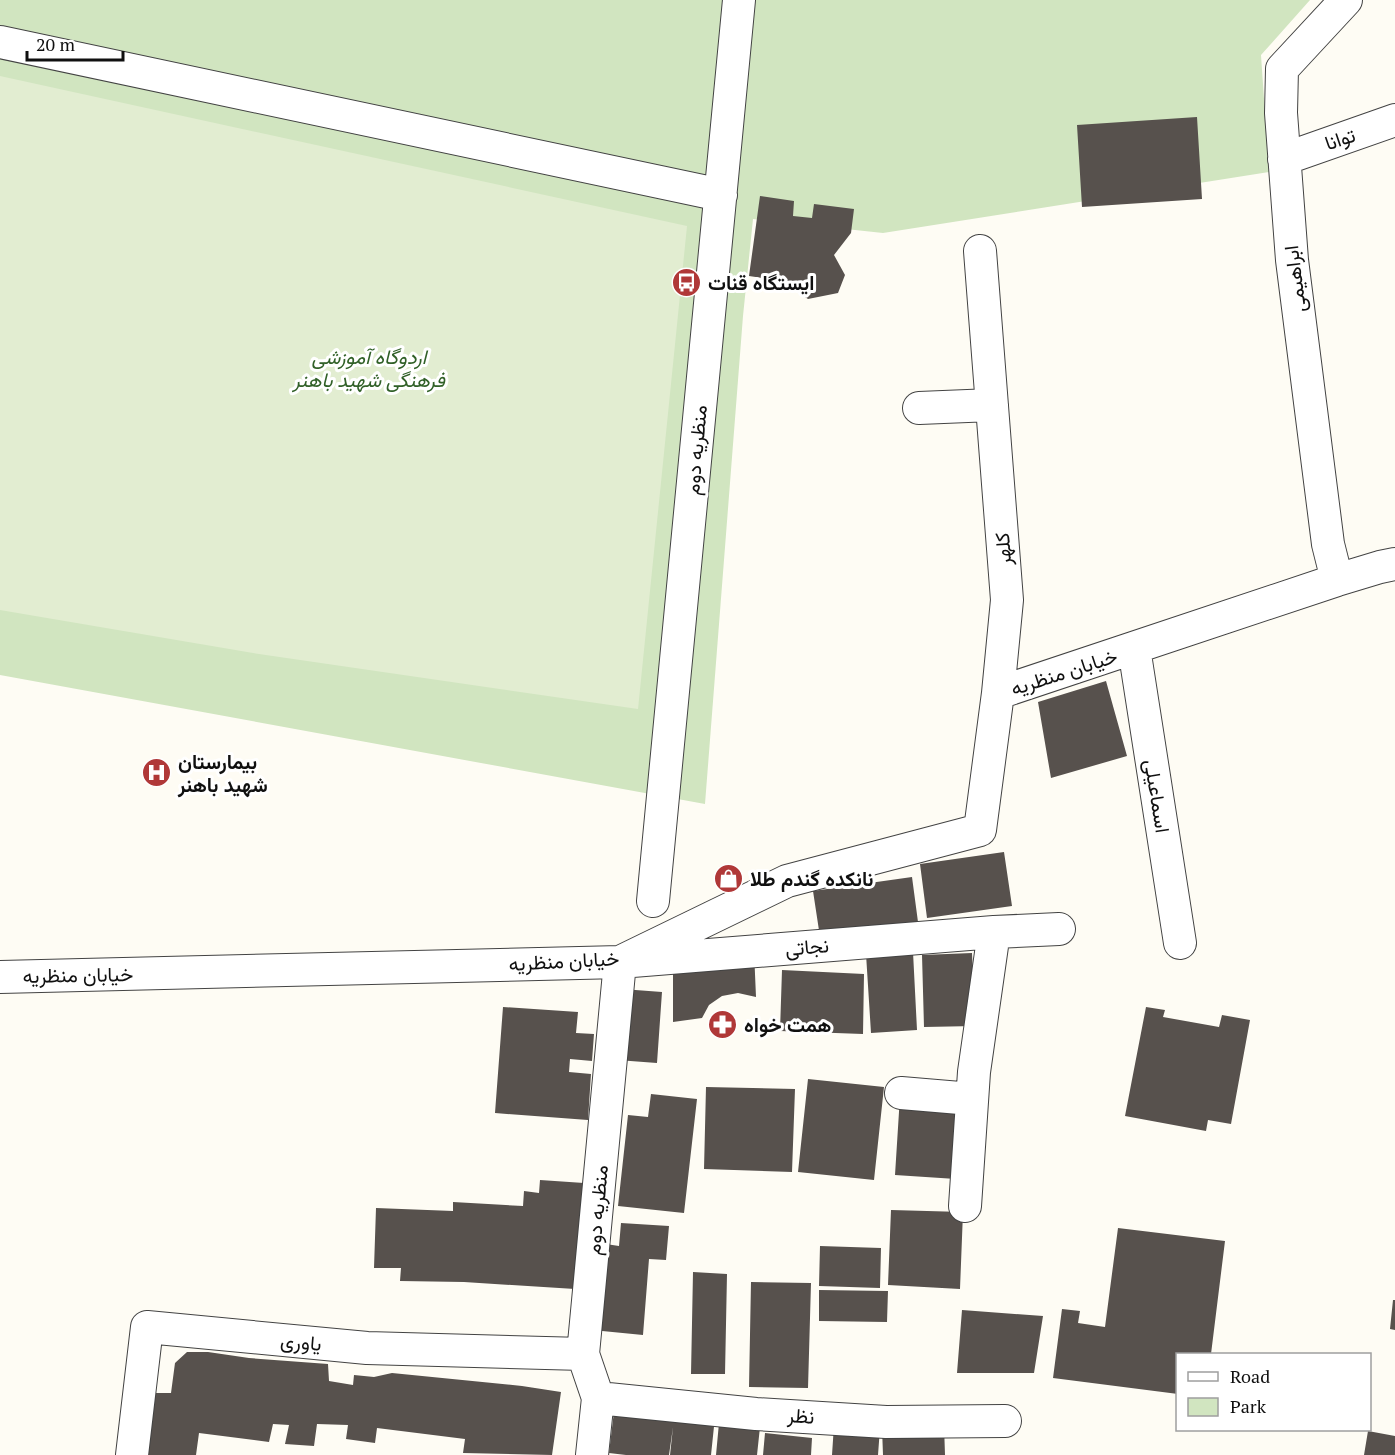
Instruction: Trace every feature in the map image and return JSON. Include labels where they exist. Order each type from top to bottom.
[{"type":"street","name":"منظریه دوم","points":[[653,901],[739,0]]},
{"type":"street","name":"ابراهیمی","points":[[1337,580],[1328,544],[1292,260],[1281,113],[1282,69],[1346,0]]},
{"type":"street","points":[[0,42],[721,195]]},
{"type":"street","name":"توانا","points":[[1284,159],[1395,120]]},
{"type":"street","name":"کلهر","points":[[980,251],[1007,600],[998,693]]},
{"type":"street","points":[[919,408],[992,405]]},
{"type":"street","name":"خیابان منظریه","points":[[0,977],[620,962],[787,881],[980,830],[998,693],[1337,580],[1395,564]]},
{"type":"street","name":"اسماعیلی","points":[[1134,648],[1180,944]]},
{"type":"street","name":"نجاتی","points":[[620,962],[994,932],[1059,929]]},
{"type":"street","points":[[964,1206],[974,1072],[994,932]]},
{"type":"street","name":"منظریه دوم","points":[[592,1455],[598,1398],[583,1354],[620,962]]},
{"type":"street","points":[[901,1093],[972,1099]]},
{"type":"street","name":"یاوری","points":[[132,1455],[147,1327],[367,1348],[583,1354]]},
{"type":"street","name":"نظر","points":[[598,1398],[756,1414],[886,1422],[1005,1421]]},
{"type":"green space","name":"اردوگاه آموزشی فرهنگی شهید باهنر","points":[[0,0],[1310,0],[1261,55],[1269,172],[883,233],[753,219],[743,316],[705,804],[0,675]]},
{"type":"green space","points":[[0,76],[687,226],[638,709],[259,654],[0,610]]},
{"type":"building","points":[[1197,117],[1202,199],[1082,207],[1077,125]]},
{"type":"building","points":[[760,196],[794,201],[793,216],[812,218],[814,204],[854,209],[851,233],[834,255],[845,275],[838,293],[808,299],[781,281],[749,276]]},
{"type":"building","points":[[1106,681],[1127,756],[1051,778],[1038,702]]},
{"type":"building","points":[[1004,852],[1012,906],[927,918],[920,864]]},
{"type":"building","points":[[912,877],[918,922],[820,937],[813,891]]},
{"type":"building","points":[[754,951],[756,997],[738,993],[722,996],[709,1005],[702,1018],[673,1022],[673,960]]},
{"type":"building","points":[[913,952],[917,1030],[871,1033],[866,954]]},
{"type":"building","points":[[972,953],[975,1026],[924,1027],[922,955]]},
{"type":"building","points":[[782,970],[864,974],[863,1034],[780,1031]]},
{"type":"building","points":[[622,989],[662,992],[657,1063],[617,1060]]},
{"type":"building","points":[[503,1007],[578,1012],[576,1033],[594,1034],[592,1061],[570,1059],[569,1072],[591,1074],[588,1120],[495,1113]]},
{"type":"building","points":[[1146,1007],[1165,1010],[1163,1017],[1219,1027],[1222,1015],[1250,1020],[1231,1124],[1208,1120],[1206,1131],[1125,1116]]},
{"type":"building","points":[[808,1079],[884,1087],[874,1180],[798,1172]]},
{"type":"building","points":[[706,1087],[795,1089],[792,1172],[704,1169]]},
{"type":"building","points":[[651,1094],[697,1099],[684,1213],[618,1206],[628,1115],[648,1117]]},
{"type":"building","points":[[900,1096],[962,1101],[956,1179],[895,1175]]},
{"type":"building","points":[[540,1180],[584,1183],[575,1289],[464,1282],[400,1281],[401,1268],[374,1268],[376,1208],[453,1211],[453,1202],[523,1206],[524,1191],[539,1193]]},
{"type":"building","points":[[891,1210],[963,1212],[960,1289],[888,1285]]},
{"type":"building","points":[[621,1223],[669,1226],[666,1260],[649,1259],[643,1335],[592,1330],[599,1243],[619,1246]]},
{"type":"building","points":[[1118,1228],[1225,1241],[1211,1353],[1176,1353],[1176,1394],[1053,1378],[1062,1309],[1080,1311],[1078,1323],[1105,1327]]},
{"type":"building","points":[[820,1246],[881,1248],[880,1288],[819,1286]]},
{"type":"building","points":[[693,1272],[727,1274],[725,1374],[691,1374]]},
{"type":"building","points":[[751,1282],[811,1283],[808,1388],[749,1387]]},
{"type":"building","points":[[819,1290],[888,1291],[887,1322],[819,1321]]},
{"type":"building","points":[[1393,1300],[1395,1300],[1395,1330],[1390,1329]]},
{"type":"building","points":[[962,1310],[1043,1316],[1034,1373],[957,1373]]},
{"type":"building","points":[[187,1352],[328,1364],[329,1381],[353,1385],[354,1375],[374,1377],[392,1373],[561,1392],[552,1455],[463,1453],[465,1439],[377,1428],[375,1443],[346,1439],[348,1425],[317,1424],[314,1446],[285,1444],[289,1425],[273,1424],[269,1442],[199,1433],[196,1455],[142,1455],[149,1404],[156,1393],[171,1393],[175,1363]]},
{"type":"building","points":[[615,1403],[715,1417],[711,1455],[670,1455],[673,1427],[669,1455],[609,1453]]},
{"type":"building","points":[[719,1423],[760,1427],[757,1455],[716,1455]]},
{"type":"building","points":[[834,1425],[880,1428],[878,1455],[832,1455]]},
{"type":"building","points":[[944,1425],[945,1455],[883,1455],[882,1428]]},
{"type":"building","points":[[1368,1431],[1395,1436],[1395,1455],[1364,1455]]},
{"type":"building","points":[[765,1433],[812,1438],[811,1455],[763,1455]]},
{"type":"place","name":"ایستگاه قنات","points":[[687,283]]},
{"type":"place","name":"بیمارستان شهید باهنر","points":[[157,773]]},
{"type":"place","name":"نانکده گندم طلا","points":[[729,879]]},
{"type":"place","name":"همت خواه","points":[[723,1025]]}]
